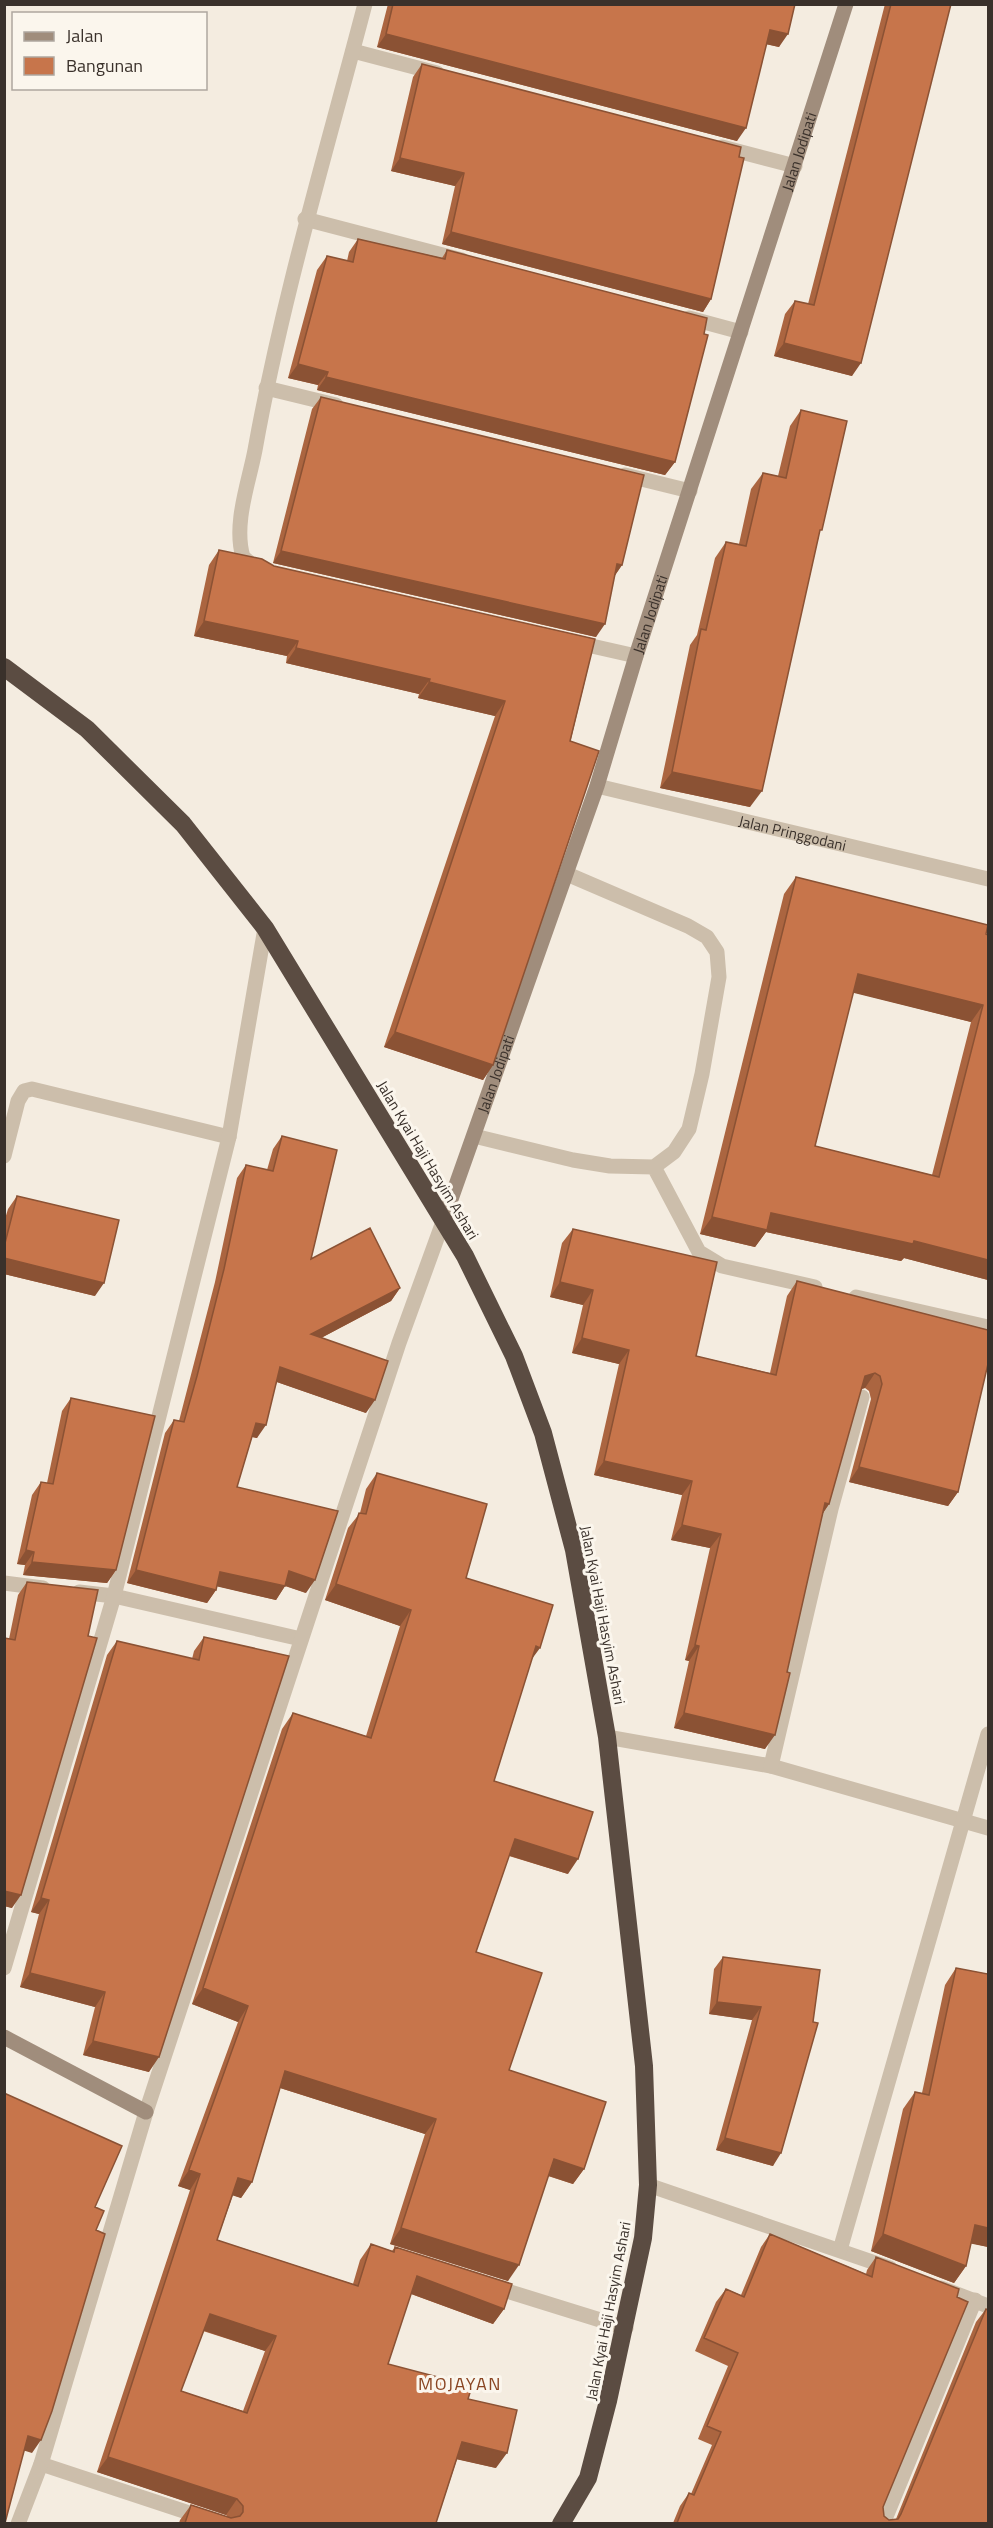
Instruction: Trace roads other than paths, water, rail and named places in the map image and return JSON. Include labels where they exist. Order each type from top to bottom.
[{"type":"highway","name":"Jalan Kyai Haji Hasyim Ashari","points":[[4,667],[87,729],[183,824],[265,928],[444,1219],[514,1356],[543,1433],[574,1550],[607,1737],[644,2066],[648,2185],[643,2238],[626,2328],[588,2478],[561,2523]]},
{"type":"street","points":[[266,572],[243,557],[240,548],[241,525],[266,388],[305,219],[365,4]]},
{"type":"street","name":"Jalan Jodipati","points":[[444,1219],[597,786],[636,656],[846,4]]},
{"type":"street","points":[[353,51],[457,78]]},
{"type":"street","points":[[712,144],[795,165]]},
{"type":"street","points":[[305,219],[477,264]]},
{"type":"street","points":[[672,314],[741,332]]},
{"type":"street","points":[[266,388],[346,407]]},
{"type":"street","points":[[610,471],[690,491]]},
{"type":"street","points":[[555,638],[636,656]]},
{"type":"street","name":"Jalan Pringgodani","points":[[597,786],[988,879]]},
{"type":"street","points":[[474,1136],[573,1160],[610,1166],[654,1167],[674,1152],[689,1129],[702,1074],[719,977],[717,952],[707,937],[688,926],[567,874]]},
{"type":"street","points":[[4,1968],[114,1596],[229,1137],[265,928]]},
{"type":"street","points":[[4,1156],[18,1101],[24,1091],[32,1089],[229,1137]]},
{"type":"street","points":[[654,1167],[699,1252],[722,1266],[988,1327]]},
{"type":"street","points":[[18,2523],[41,2464],[147,2112],[301,1639],[399,1343],[444,1219]]},
{"type":"street","points":[[771,1766],[831,1509],[862,1397]]},
{"type":"street","points":[[4,1583],[114,1596],[301,1639]]},
{"type":"street","points":[[840,2250],[965,1822],[988,1734]]},
{"type":"street","points":[[607,1737],[771,1766],[988,1828]]},
{"type":"street","points":[[4,2037],[147,2112]]},
{"type":"street","points":[[648,2185],[903,2273]]},
{"type":"street","points":[[883,2523],[982,2303],[923,2281]]},
{"type":"street","points":[[477,2282],[626,2328]]},
{"type":"street","points":[[41,2464],[223,2523]]},
{"type":"district","name":"MOJAYAN","points":[[460,2383]]}]
